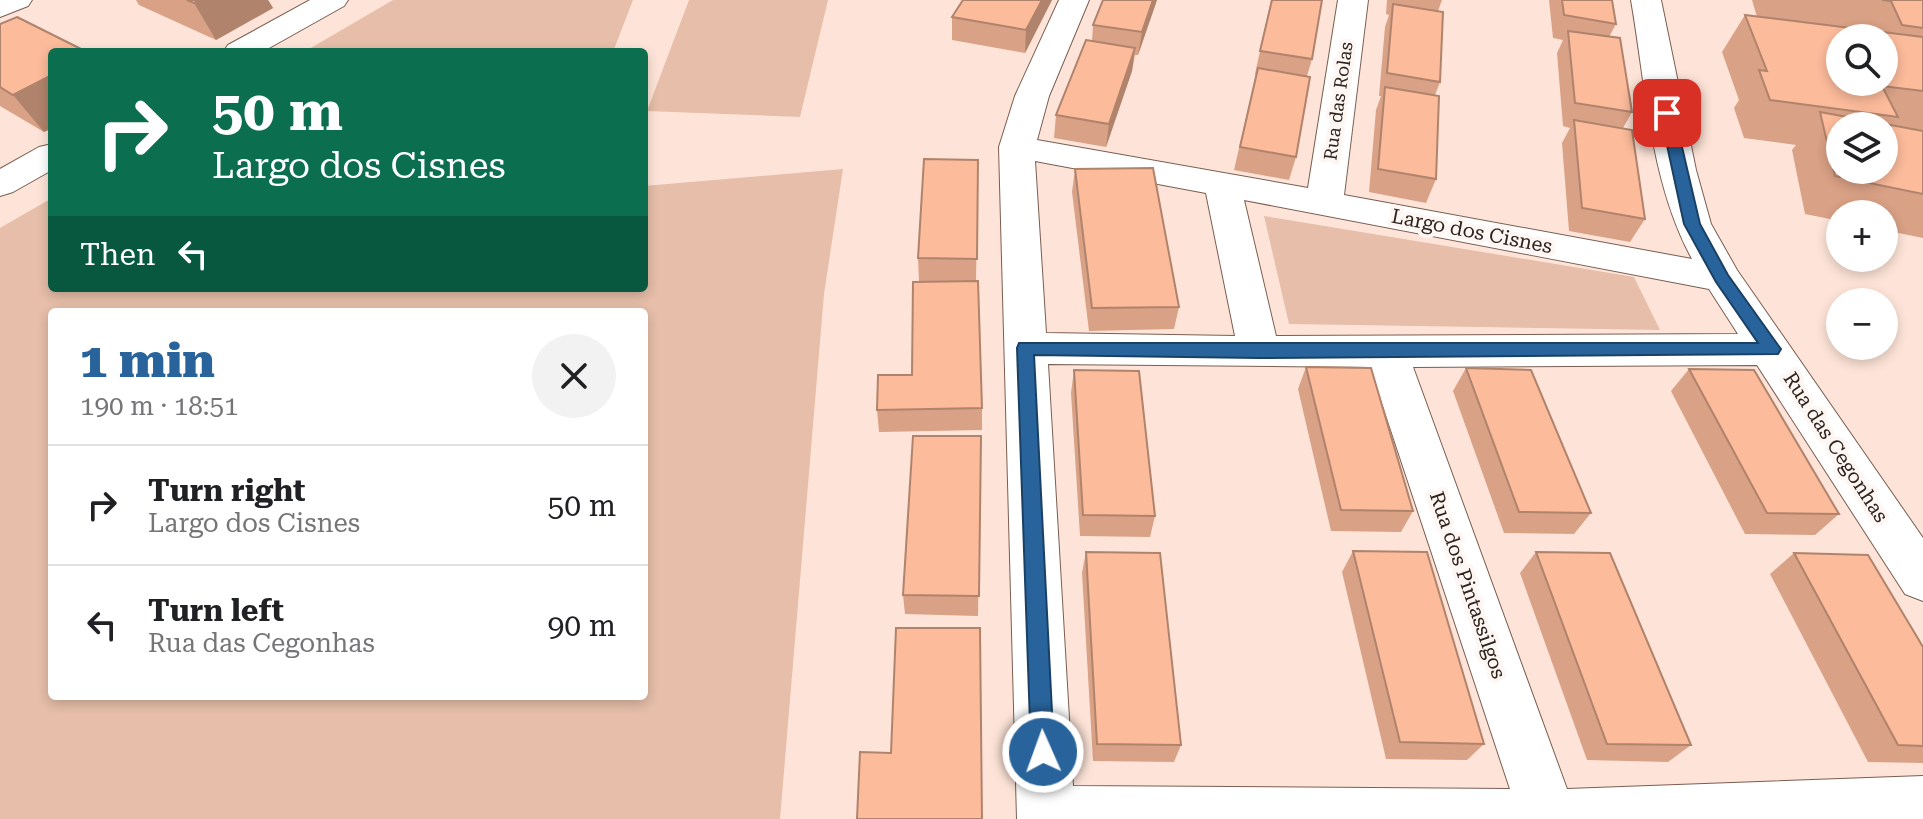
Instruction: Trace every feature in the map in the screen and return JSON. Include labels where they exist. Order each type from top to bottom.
[{"type":"street","points":[[0,8],[17,0]]},
{"type":"street","points":[[246,48],[333,0]]},
{"type":"street","points":[[1074,0],[1032,96],[1017,147],[1046,817],[1549,819],[1923,805]]},
{"type":"street","name":"Rua das Rolas","points":[[1324,203],[1353,0]]},
{"type":"street","name":"Rua das Cegonhas","points":[[1646,0],[1678,170],[1692,224],[1722,278],[1923,579]]},
{"type":"street","name":"Largo dos Cisnes","points":[[1017,147],[1722,278]]},
{"type":"street","points":[[0,184],[48,157]]},
{"type":"street","points":[[1222,184],[1259,352]]},
{"type":"street","points":[[1025,348],[1259,352],[1772,349]]},
{"type":"street","name":"Rua dos Pintassilgos","points":[[1386,351],[1549,819]]},
{"type":"shaded area","points":[[393,0],[633,0],[615,48],[311,48]]},
{"type":"shaded area","points":[[689,0],[828,0],[800,117],[648,111]]},
{"type":"shaded area","points":[[843,169],[824,294],[780,819],[0,819],[0,228],[48,200],[48,292],[648,292],[648,186]]},
{"type":"shaded area","points":[[1264,216],[1634,277],[1660,330],[1289,324]]},
{"type":"building","points":[[963,0],[1042,0],[1026,30],[952,17]]},
{"type":"building","points":[[1103,0],[1153,0],[1142,32],[1093,25]]},
{"type":"building","points":[[1272,0],[1322,0],[1312,59],[1260,51]]},
{"type":"building","points":[[1562,0],[1612,0],[1616,24],[1564,15]]},
{"type":"building","points":[[1882,0],[1923,0],[1923,28],[1902,25],[1891,1]]},
{"type":"building","points":[[1393,4],[1443,12],[1440,82],[1387,73]]},
{"type":"building","points":[[1745,15],[1826,25],[1826,96],[1887,96],[1895,112],[1860,112],[1770,100],[1759,70],[1767,71]]},
{"type":"building","points":[[17,17],[79,48],[48,48],[48,77],[13,95],[0,87],[0,24]]},
{"type":"building","points":[[1568,31],[1620,38],[1632,112],[1575,103]]},
{"type":"building","points":[[1898,34],[1923,37],[1923,91],[1898,88]]},
{"type":"building","points":[[1086,40],[1135,48],[1109,124],[1056,115]]},
{"type":"building","points":[[1258,68],[1310,77],[1296,157],[1240,147]]},
{"type":"building","points":[[1385,87],[1439,96],[1436,179],[1378,169]]},
{"type":"building","points":[[1820,112],[1826,113],[1826,138]]},
{"type":"building","points":[[1574,120],[1632,130],[1645,219],[1582,208]]},
{"type":"building","points":[[1898,126],[1923,131],[1923,194],[1874,184],[1898,184]]},
{"type":"building","points":[[924,159],[978,160],[977,259],[918,258]]},
{"type":"building","points":[[1153,168],[1179,307],[1092,308],[1075,169]]},
{"type":"building","points":[[978,281],[982,408],[877,410],[878,375],[912,375],[913,282]]},
{"type":"building","points":[[1306,367],[1371,368],[1413,511],[1341,510]]},
{"type":"building","points":[[1466,368],[1531,370],[1591,513],[1519,512]]},
{"type":"building","points":[[1689,369],[1754,370],[1839,514],[1767,513]]},
{"type":"building","points":[[1074,370],[1139,371],[1155,516],[1083,515]]},
{"type":"building","points":[[913,436],[981,436],[979,596],[903,595]]},
{"type":"building","points":[[1353,551],[1427,552],[1484,744],[1400,742]]},
{"type":"building","points":[[1086,552],[1160,553],[1181,745],[1097,744]]},
{"type":"building","points":[[1536,552],[1610,553],[1691,745],[1607,744]]},
{"type":"building","points":[[1794,553],[1868,555],[1923,647],[1923,746],[1898,745]]},
{"type":"building","points":[[896,628],[980,628],[982,819],[857,819],[860,752],[891,753]]},
{"type":"route","points":[[1043,752],[1025,348],[1259,352],[1772,349],[1722,278],[1692,224],[1667,113]]}]
